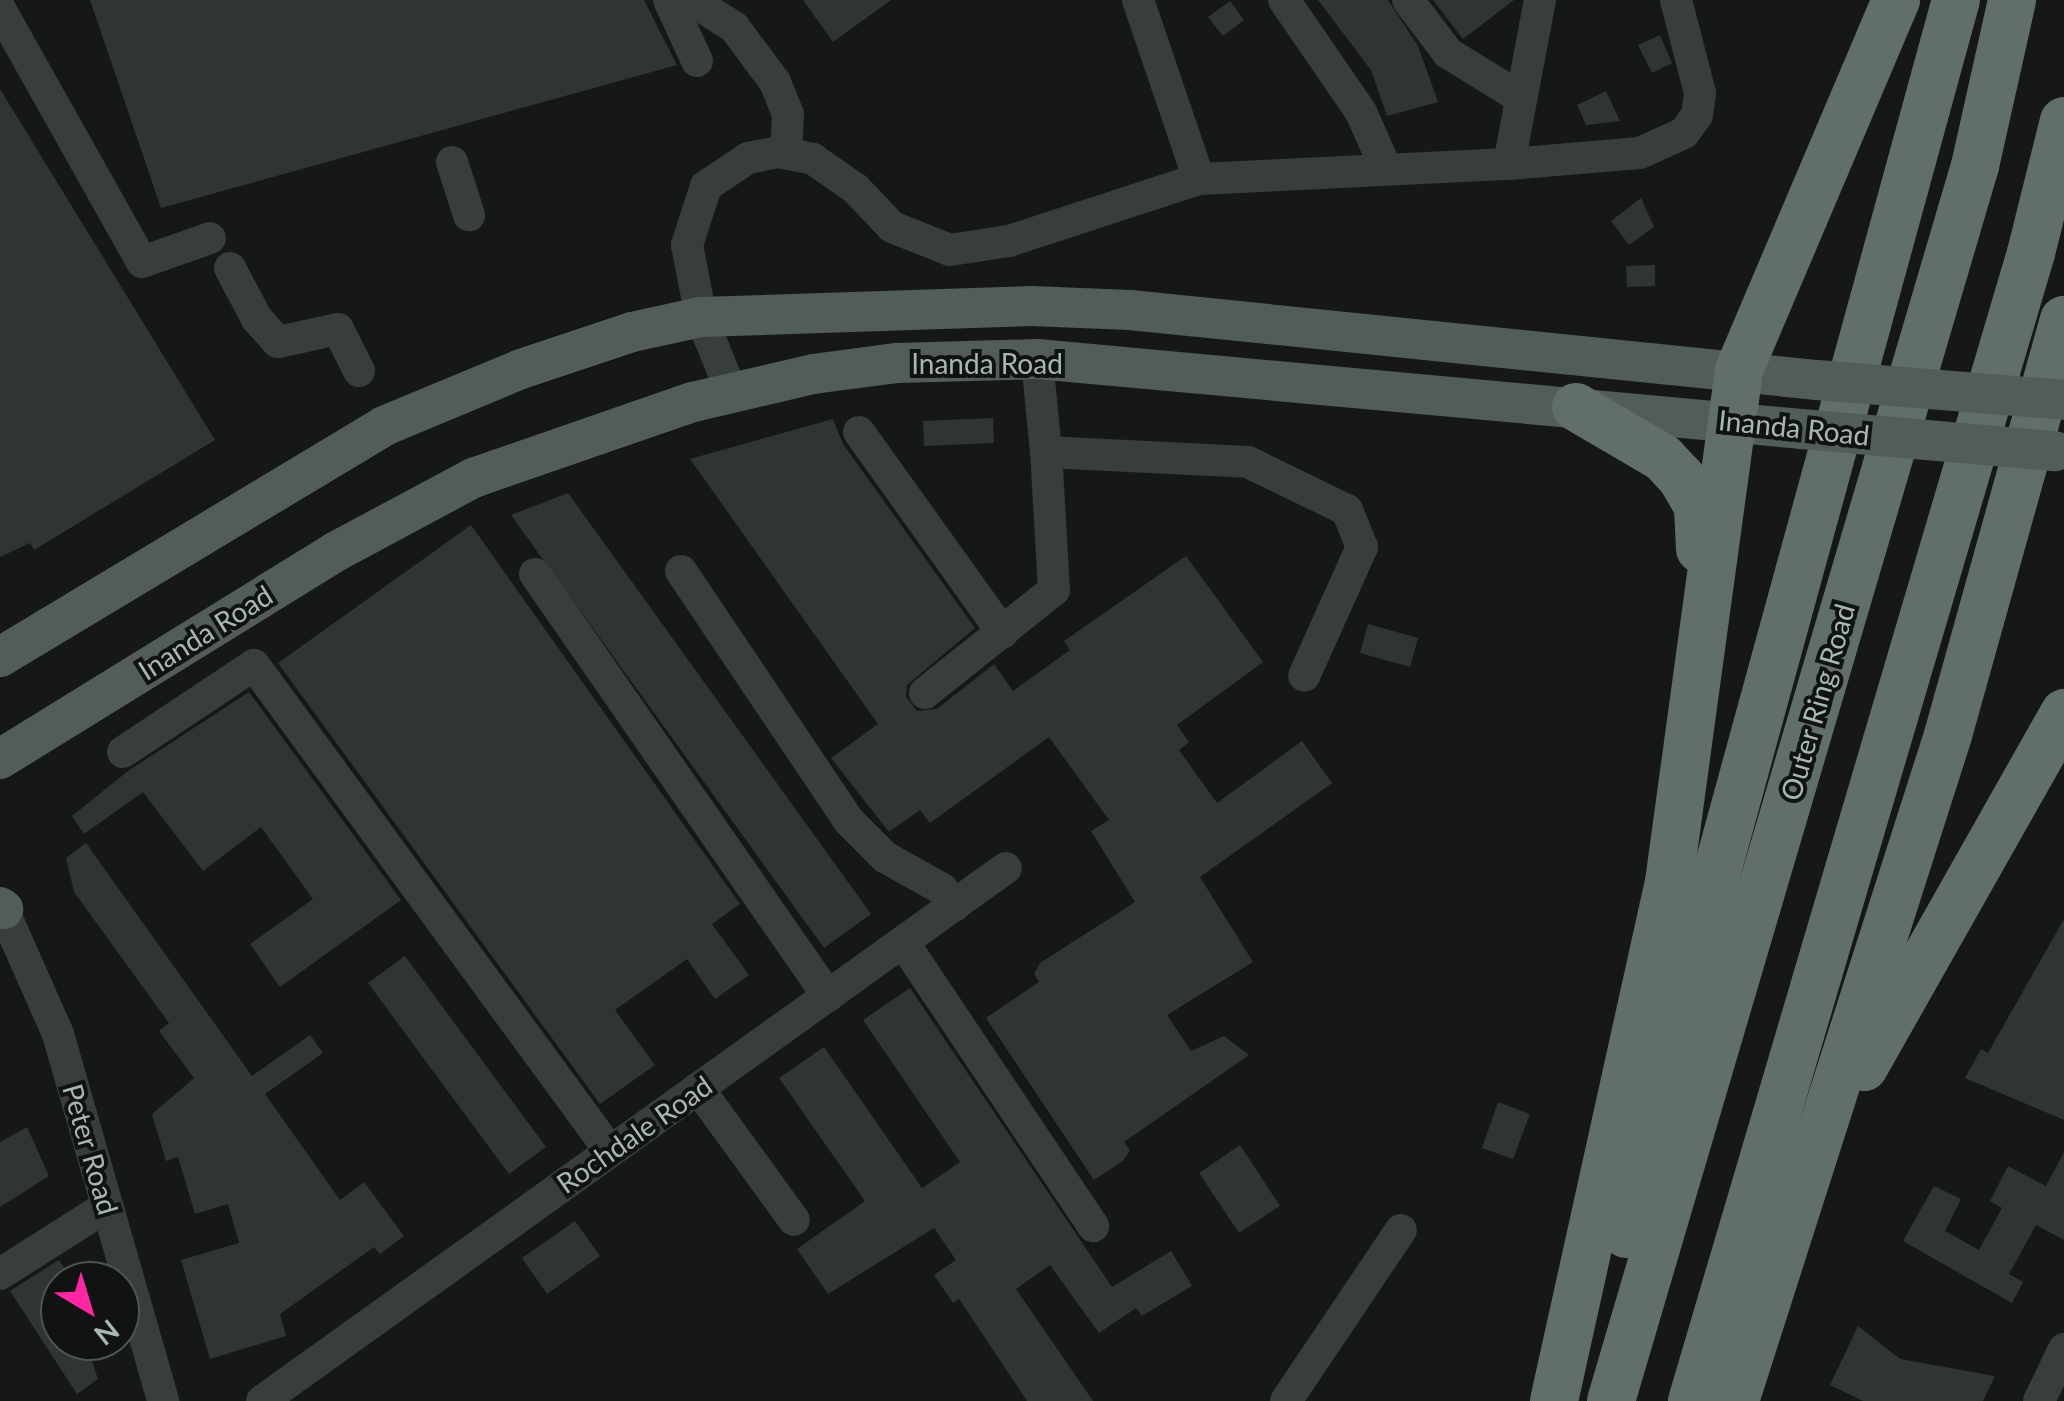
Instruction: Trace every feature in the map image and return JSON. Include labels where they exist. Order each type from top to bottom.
[{"type":"highway","points":[[1554,1401],[1669,882],[1739,370],[1896,0]]},
{"type":"highway","points":[[1579,1401],[1956,0]]},
{"type":"highway","name":"Outer Ring Road","points":[[1611,1401],[1975,166],[2012,0]]},
{"type":"highway","points":[[1692,1401],[2031,254],[2064,121]]},
{"type":"highway","points":[[1735,1401],[1948,735],[2064,320]]},
{"type":"highway","points":[[1576,407],[1655,436],[1698,508],[1704,617]]},
{"type":"highway","points":[[1808,1180],[1879,1040],[2064,713]]},
{"type":"main road","name":"Inanda Road","points":[[0,658],[384,426],[522,369],[632,332],[701,317],[1059,306],[1486,344],[1817,380],[2064,400]]},
{"type":"main road","name":"Inanda Road","points":[[0,759],[335,552],[473,478],[582,436],[732,393],[897,363],[1038,359],[1576,407]]},
{"type":"main road","name":"Inanda Road","points":[[1655,436],[1729,421],[2060,451]]},
{"type":"street","points":[[669,0],[697,61]]},
{"type":"street","points":[[691,0],[734,27],[775,82],[788,114],[786,154]]},
{"type":"street","points":[[1138,0],[1199,180]]},
{"type":"street","points":[[1284,0],[1361,112],[1386,169]]},
{"type":"street","points":[[1408,0],[1448,53],[1521,98]]},
{"type":"street","points":[[1508,164],[1540,0]]},
{"type":"street","points":[[732,393],[701,317],[688,245],[695,207],[726,170],[748,158],[786,154],[813,160],[856,188],[892,227],[950,250],[1009,240],[1199,180],[1640,153],[1684,134],[1697,115],[1700,93],[1676,0]]},
{"type":"street","points":[[0,9],[142,262],[210,238]]},
{"type":"street","points":[[452,162],[468,215]]},
{"type":"street","points":[[230,268],[257,318],[278,342],[338,329],[359,371]]},
{"type":"street","points":[[925,692],[1054,590],[1038,359]]},
{"type":"street","points":[[859,432],[1003,634]]},
{"type":"street","points":[[1046,452],[1248,462],[1347,510],[1362,547],[1304,676]]},
{"type":"street","points":[[681,570],[848,821],[885,856],[942,889],[954,906]]},
{"type":"street","points":[[535,574],[828,996]]},
{"type":"street","points":[[123,752],[254,665],[610,1151]]},
{"type":"street","name":"Rochdale Road","points":[[262,1401],[1006,868]]},
{"type":"street","name":"Peter Road","points":[[1,907],[58,1034],[163,1401]]},
{"type":"street","points":[[903,942],[1093,1226]]},
{"type":"street","points":[[698,1088],[794,1220]]},
{"type":"street","points":[[0,1274],[107,1206]]},
{"type":"street","points":[[1286,1401],[1401,1230]]},
{"type":"street","points":[[2039,1401],[2064,1349]]},
{"type":"building","points":[[90,0],[644,0],[677,65],[161,208]]},
{"type":"building","points":[[803,0],[891,0],[833,42]]},
{"type":"building","points":[[1318,0],[1388,0],[1418,46],[1438,102],[1387,116],[1371,70]]},
{"type":"building","points":[[1433,0],[1514,0],[1463,39]]},
{"type":"building","points":[[1230,1],[1244,20],[1223,36],[1208,17]]},
{"type":"building","points":[[1660,35],[1672,63],[1652,73],[1638,45]]},
{"type":"building","points":[[0,89],[215,440],[34,550],[30,543],[0,557]]},
{"type":"building","points":[[1606,91],[1620,121],[1586,125],[1577,105]]},
{"type":"building","points":[[1641,198],[1654,227],[1629,245],[1611,221]]},
{"type":"building","points":[[1655,265],[1655,286],[1627,287],[1626,266]]},
{"type":"building","points":[[993,418],[994,443],[924,446],[923,421]]},
{"type":"building","points":[[833,419],[843,444],[975,628],[907,685],[906,697],[917,711],[937,709],[994,664],[1013,691],[1070,650],[1064,641],[1186,556],[1263,662],[1177,725],[1189,742],[1179,750],[1217,803],[1302,741],[1332,783],[1200,877],[1253,962],[1167,1015],[1191,1051],[1224,1036],[1249,1055],[1124,1142],[1130,1150],[1123,1161],[1094,1180],[986,1018],[1039,982],[1034,974],[1040,963],[1135,902],[1091,831],[1109,820],[1049,737],[930,823],[920,810],[889,832],[831,758],[878,724],[690,459]]},
{"type":"building","points":[[568,493],[871,914],[824,948],[511,515]]},
{"type":"building","points":[[471,525],[740,904],[712,924],[749,975],[715,999],[687,959],[615,1010],[655,1065],[600,1104],[278,663]]},
{"type":"building","points":[[1368,624],[1418,638],[1410,667],[1360,653]]},
{"type":"building","points":[[249,692],[401,900],[280,987],[250,944],[313,899],[261,827],[203,871],[143,792],[84,834],[72,816],[128,771]]},
{"type":"building","points":[[86,843],[252,1076],[310,1035],[323,1053],[265,1094],[340,1200],[364,1182],[404,1236],[380,1254],[374,1247],[280,1314],[286,1336],[210,1359],[181,1260],[239,1243],[228,1204],[195,1214],[178,1157],[166,1161],[152,1114],[194,1078],[159,1031],[169,1023],[74,892],[66,858]]},
{"type":"building","points":[[2064,919],[2064,1120],[1965,1078],[1981,1049],[1988,1053]]},
{"type":"building","points":[[405,956],[546,1147],[509,1174],[368,983]]},
{"type":"building","points":[[910,988],[1112,1287],[1171,1251],[1192,1286],[1142,1316],[1136,1308],[1099,1333],[1050,1265],[1016,1289],[1093,1401],[1027,1401],[959,1299],[953,1303],[934,1275],[956,1260],[934,1228],[828,1294],[797,1249],[865,1201],[779,1078],[824,1047],[922,1188],[960,1162],[863,1020]]},
{"type":"building","points":[[1498,1102],[1530,1114],[1513,1159],[1482,1148]]},
{"type":"building","points":[[27,1127],[49,1176],[0,1207],[0,1142]]},
{"type":"building","points":[[1240,1145],[1280,1206],[1239,1233],[1199,1173]]},
{"type":"building","points":[[2064,1152],[2064,1240],[2036,1225],[2009,1274],[2023,1282],[2012,1303],[1903,1241],[1934,1186],[1961,1199],[1945,1231],[1979,1250],[2002,1208],[1990,1201],[2008,1166],[2046,1186]]},
{"type":"building","points":[[575,1221],[600,1256],[547,1294],[522,1258]]},
{"type":"building","points":[[40,1272],[40,1337],[10,1291]]},
{"type":"building","points":[[1858,1326],[1900,1359],[1995,1376],[1983,1401],[1863,1401],[1830,1385]]},
{"type":"building","points":[[56,1361],[92,1361],[98,1379],[77,1394]]}]
